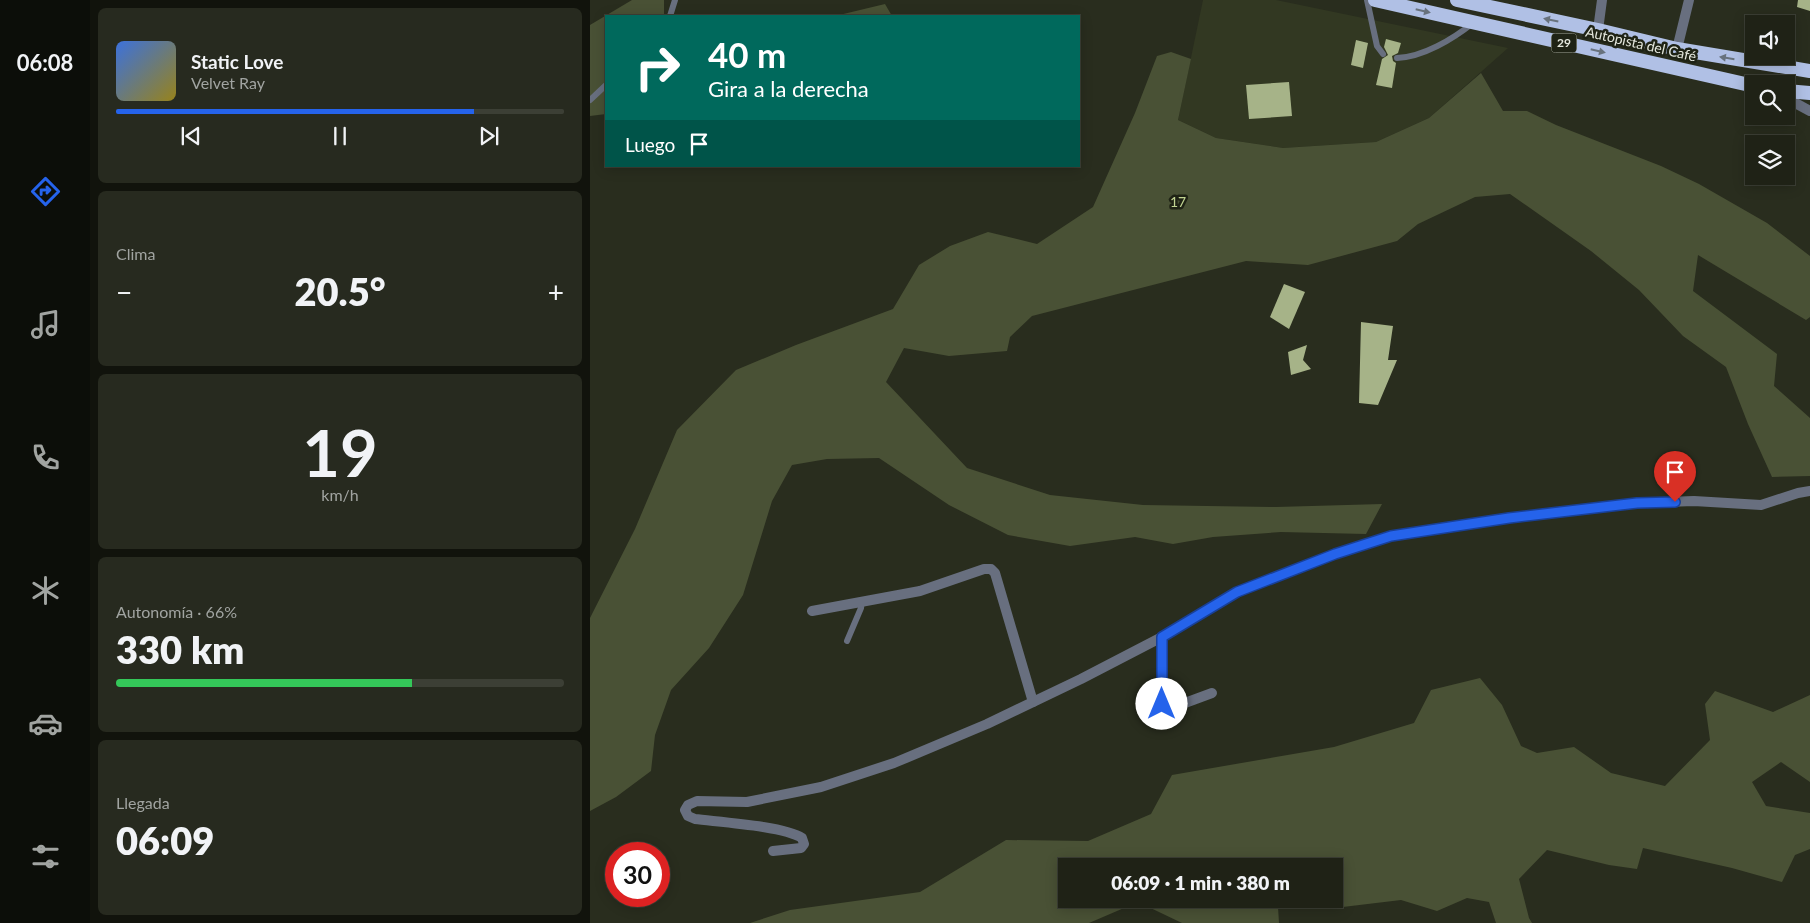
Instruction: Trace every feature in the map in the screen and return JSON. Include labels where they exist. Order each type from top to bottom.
[{"type":"highway","name":"Autopista del Café","points":[[1375,0],[1745,84]]},
{"type":"highway","name":"Autopista del Café","points":[[1457,0],[1598,30],[1676,50],[1810,71]]},
{"type":"highway","points":[[1795,91],[1810,93]]},
{"type":"street","points":[[1598,30],[1602,0]]},
{"type":"street","points":[[1676,50],[1689,0]]},
{"type":"street","points":[[1795,103],[1810,111]]},
{"type":"street","points":[[773,852],[801,848],[804,844],[802,838],[798,835],[775,830],[695,819],[688,816],[685,810],[688,805],[697,801],[747,802],[821,787],[894,763],[1033,702],[1162,637],[1237,592],[1335,554],[1391,536],[1509,518],[1637,503],[1694,501],[1761,504],[1798,492],[1810,491]]},
{"type":"street","points":[[812,611],[920,591],[984,569],[991,569],[996,573],[1033,702]]},
{"type":"street","points":[[1162,637],[1162,704],[1166,710],[1212,693]]},
{"type":"lane","points":[[670,15],[675,0]]},
{"type":"lane","points":[[1367,0],[1377,46],[1383,54]]},
{"type":"lane","points":[[1397,58],[1418,55],[1459,34],[1473,23]]},
{"type":"lane","points":[[590,100],[605,86]]},
{"type":"lane","points":[[847,641],[861,608],[862,601]]},
{"type":"shaded area","points":[[1203,0],[1276,0],[1508,48],[1429,118],[1376,142],[1283,148],[1216,138],[1178,120]]},
{"type":"green space","points":[[632,0],[664,0],[664,15],[607,15]]},
{"type":"green space","points":[[885,4],[891,15],[839,15]]},
{"type":"green space","points":[[605,16],[605,114],[590,116],[590,25]]},
{"type":"green space","name":"17","points":[[1171,52],[1191,59],[1178,120],[1216,138],[1283,148],[1376,142],[1429,118],[1481,73],[1503,111],[1527,111],[1556,125],[1661,166],[1699,184],[1767,223],[1810,256],[1810,317],[1806,320],[1698,255],[1693,291],[1777,354],[1774,386],[1810,418],[1810,476],[1772,477],[1748,424],[1726,367],[1683,336],[1639,290],[1591,251],[1510,194],[1475,197],[1418,224],[1397,241],[1308,265],[1246,261],[1032,316],[1010,337],[1007,351],[949,356],[904,348],[886,382],[967,468],[1050,495],[1143,505],[1276,507],[1382,504],[1366,534],[1281,532],[1213,537],[1173,544],[1135,537],[1070,546],[1008,535],[949,505],[879,458],[827,459],[792,465],[772,501],[743,595],[709,648],[671,690],[655,735],[651,771],[616,797],[590,811],[590,618],[635,529],[677,430],[736,370],[796,345],[893,309],[919,265],[950,246],[988,232],[1037,244],[1093,207],[1135,113],[1157,56]]},
{"type":"green space","points":[[1480,678],[1502,705],[1521,746],[1537,753],[1574,747],[1611,773],[1665,786],[1710,740],[1705,704],[1715,691],[1773,712],[1810,695],[1810,782],[1781,762],[1752,782],[1766,806],[1810,813],[1810,849],[1795,855],[1782,882],[1732,868],[1643,848],[1637,869],[1609,865],[1547,850],[1519,879],[1532,923],[1496,923],[1489,902],[1467,898],[1437,911],[1401,900],[1343,907],[1343,858],[1058,858],[1058,908],[1124,908],[1089,923],[750,923],[790,910],[920,892],[1006,840],[1088,841],[1151,814],[1172,775],[1334,747],[1414,723],[1431,690]]},
{"type":"green space","points":[[1151,908],[1278,908],[1279,923],[1182,923]]},
{"type":"green space","points":[[1302,908],[1334,908],[1326,909]]},
{"type":"building","points":[[1798,0],[1810,0],[1810,11],[1797,7]]},
{"type":"building","points":[[1386,39],[1401,43],[1398,53],[1392,56],[1393,61],[1396,63],[1392,88],[1376,85],[1382,59],[1388,55],[1384,47]]},
{"type":"building","points":[[1356,40],[1368,43],[1363,68],[1351,65]]},
{"type":"building","points":[[1289,82],[1292,116],[1249,119],[1246,85]]},
{"type":"building","points":[[1284,284],[1305,292],[1289,329],[1270,317]]},
{"type":"building","points":[[1361,322],[1393,326],[1388,360],[1397,360],[1378,405],[1359,403]]},
{"type":"building","points":[[1307,345],[1303,360],[1311,369],[1291,375],[1288,352]]},
{"type":"route","points":[[1162,704],[1162,637],[1237,592],[1335,554],[1391,536],[1509,518],[1637,503],[1675,502]]}]
